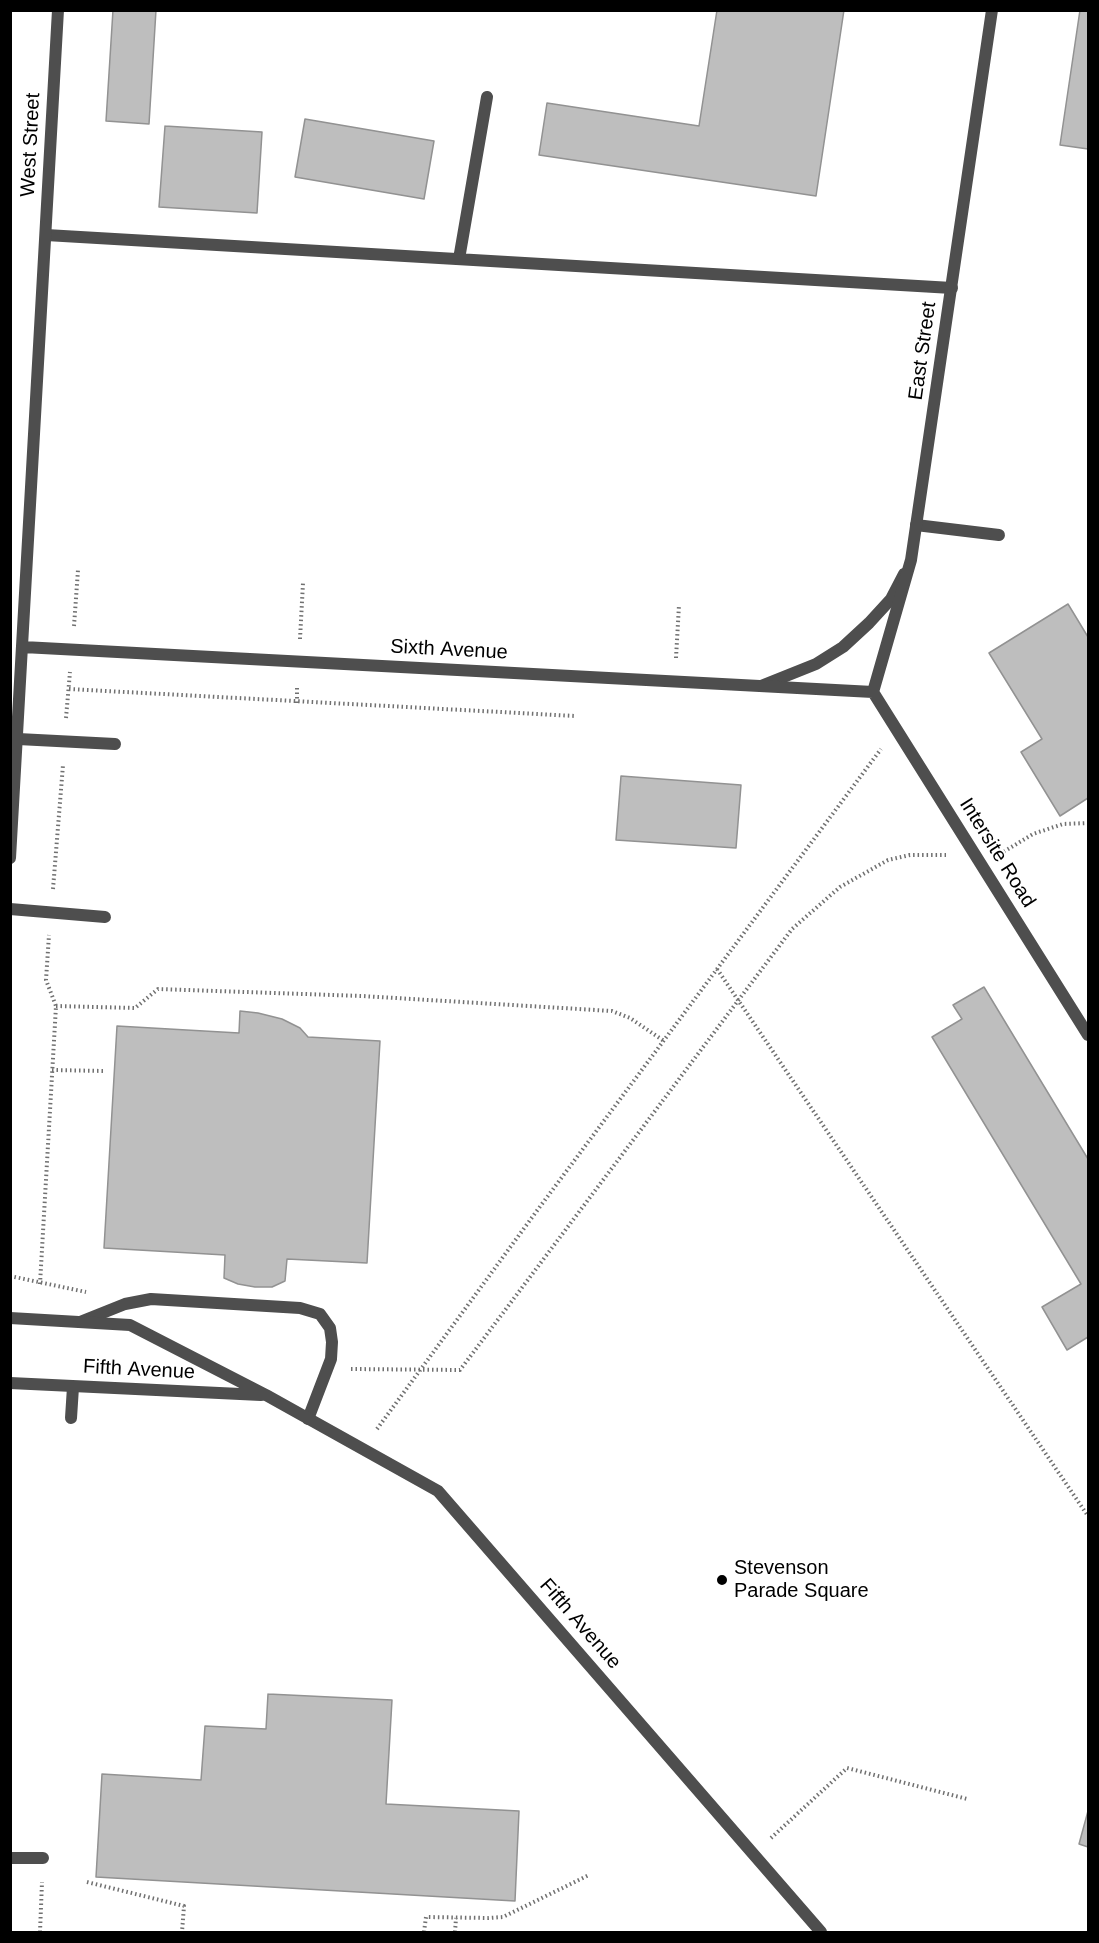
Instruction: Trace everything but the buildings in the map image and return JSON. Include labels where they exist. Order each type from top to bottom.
[{"type":"street","name":"West Street","points":[[10,858],[58,10]]},
{"type":"street","name":"East Street","points":[[873,692],[911,560],[993,10]]},
{"type":"street","points":[[459,259],[487,97]]},
{"type":"street","points":[[46,235],[952,288]]},
{"type":"street","points":[[916,525],[999,535]]},
{"type":"street","points":[[761,686],[816,664],[843,647],[891,599],[911,560]]},
{"type":"street","name":"Sixth Avenue","points":[[23,647],[873,692]]},
{"type":"street","name":"Intersite Road","points":[[873,692],[1089,1035]]},
{"type":"street","points":[[18,739],[115,744]]},
{"type":"street","points":[[10,909],[105,917]]},
{"type":"street","points":[[80,1322],[126,1304],[151,1299],[300,1308],[320,1314],[330,1328],[331,1359],[309,1419]]},
{"type":"street","name":"Fifth Avenue","points":[[10,1318],[130,1325],[266,1395],[438,1491],[821,1932]]},
{"type":"street","name":"Fifth Avenue","points":[[10,1383],[266,1395]]},
{"type":"street","points":[[71,1418],[73,1387]]},
{"type":"street","points":[[10,1858],[43,1858]]},
{"type":"path","points":[[675,682],[679,605]]},
{"type":"path","points":[[69,689],[575,716]]},
{"type":"path","points":[[362,1449],[896,729]]},
{"type":"path","points":[[981,865],[1033,834],[1063,824],[1089,823]]},
{"type":"path","points":[[328,1369],[460,1370],[792,929],[840,887],[888,861],[910,855],[947,855],[968,844]]},
{"type":"path","points":[[717,969],[1089,1516]]},
{"type":"path","points":[[56,1006],[135,1008],[158,989],[362,996],[612,1011],[630,1018],[664,1041]]},
{"type":"path","points":[[52,1070],[104,1071]]},
{"type":"path","points":[[10,1276],[92,1293],[114,1309]]},
{"type":"path","points":[[753,1854],[847,1768],[967,1799]]},
{"type":"path","points":[[424,1932],[426,1917],[503,1917],[589,1875]]},
{"type":"path","points":[[40,1932],[42,1881]]},
{"type":"path","points":[[87,1882],[184,1906],[182,1932]]},
{"type":"path","points":[[456,1918],[456,1932]]},
{"type":"place","name":"Stevenson Parade Square","points":[[722,1580]]}]
